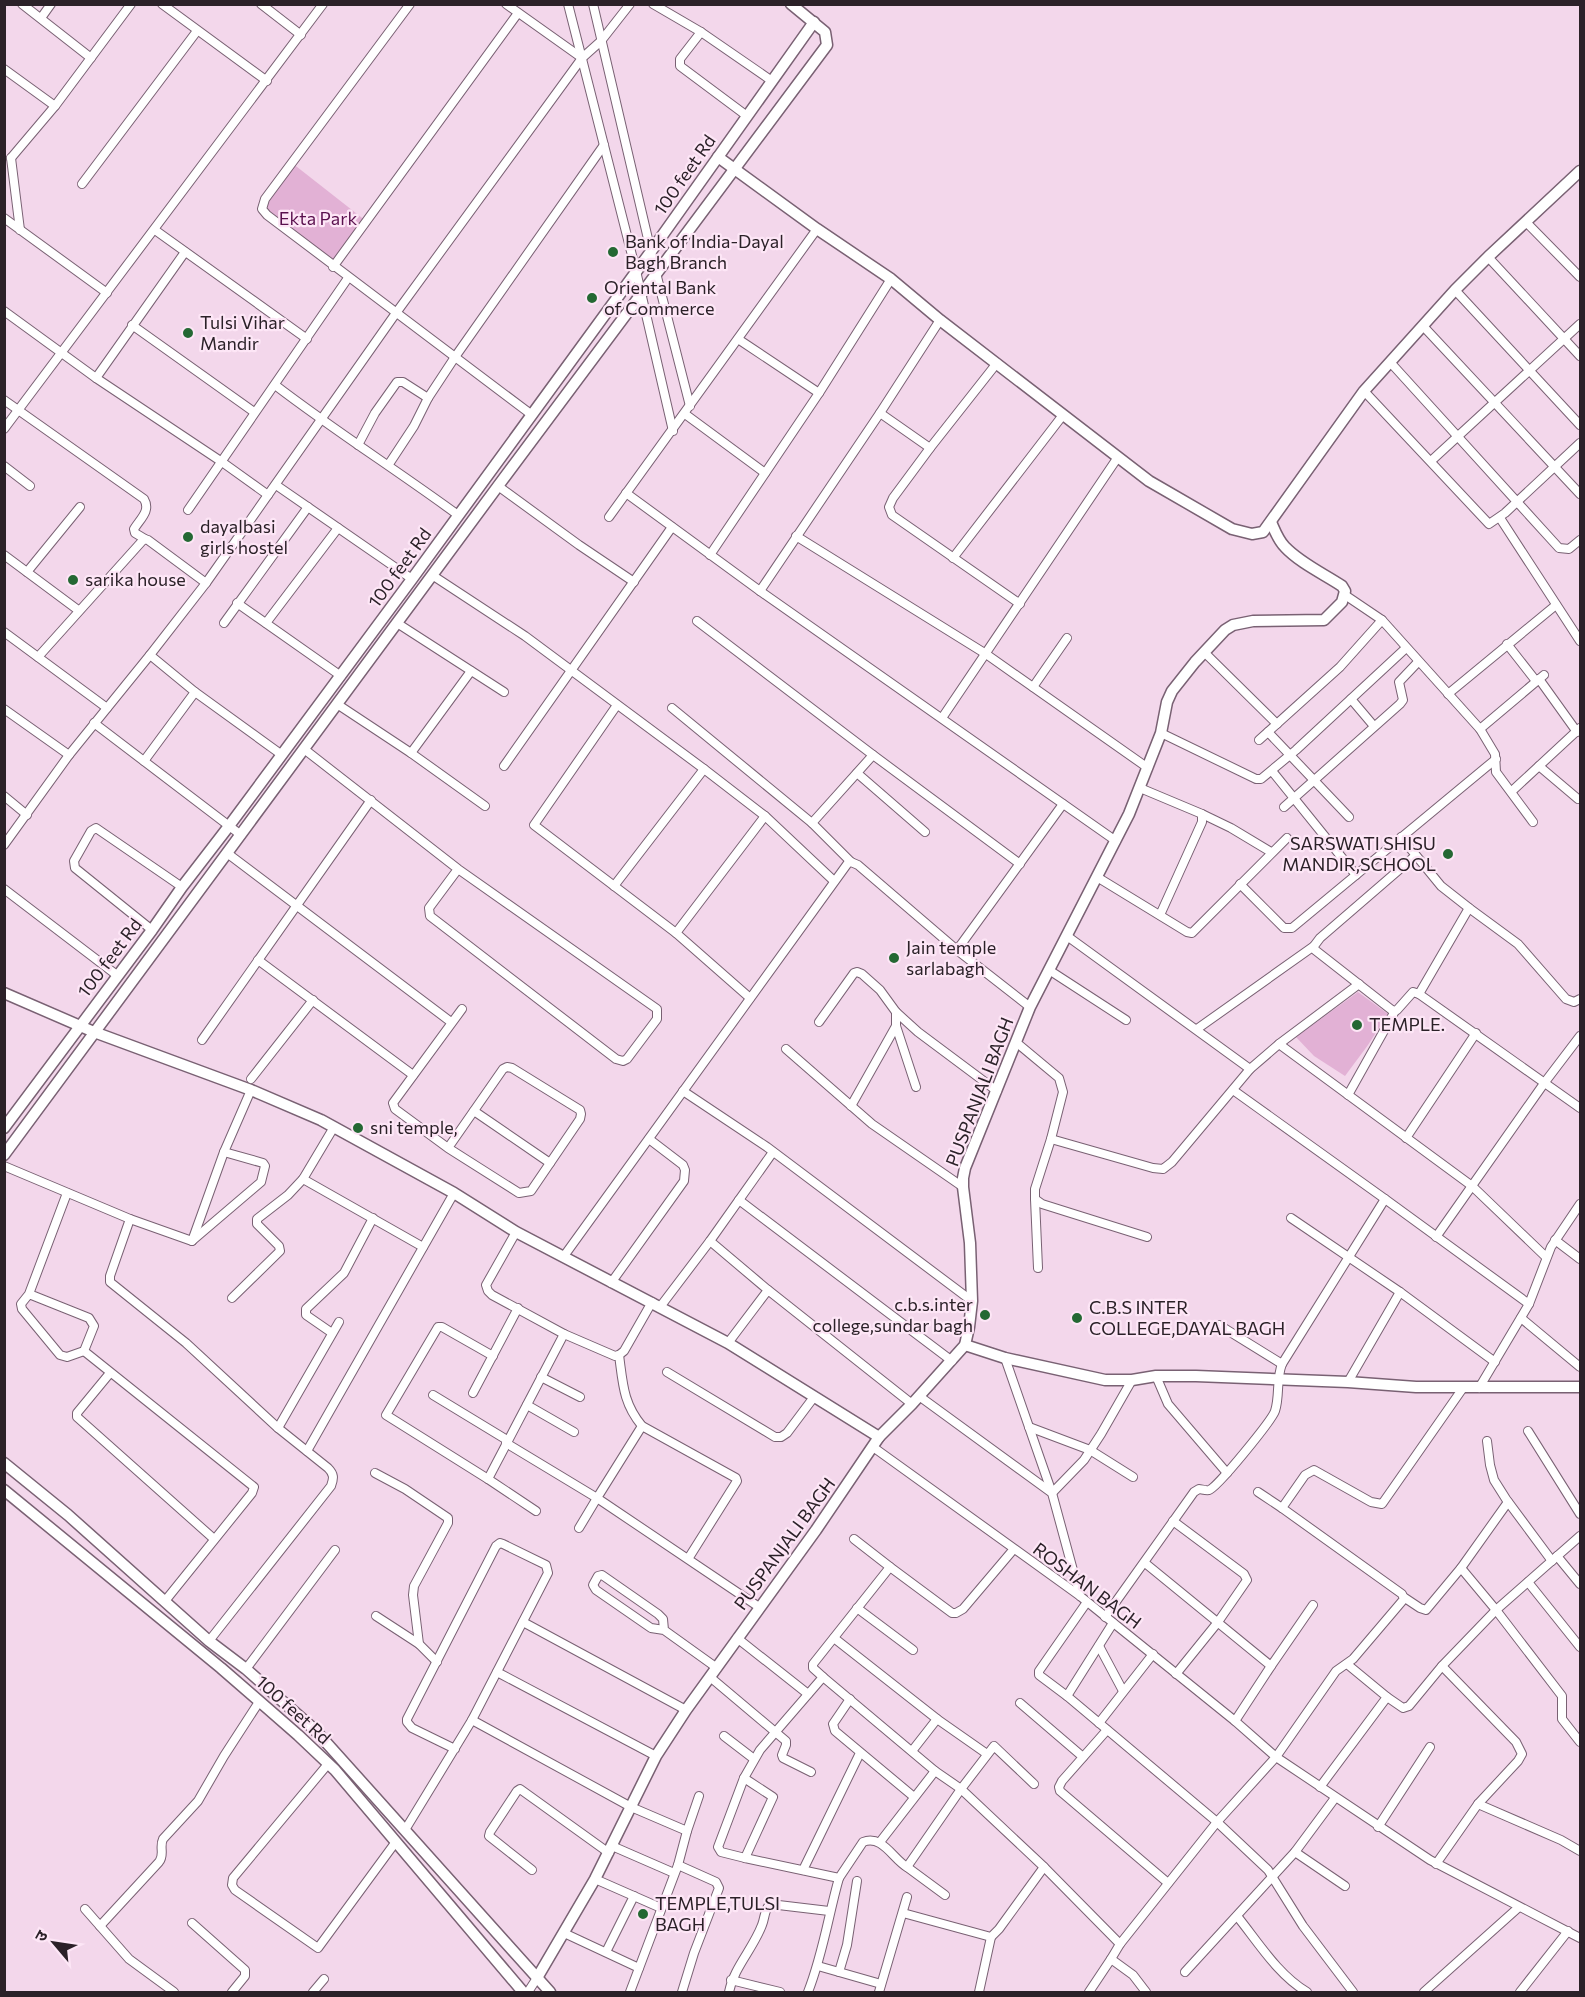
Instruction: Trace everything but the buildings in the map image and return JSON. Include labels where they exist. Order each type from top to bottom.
[{"type":"street","points":[[22,4],[91,58]]},
{"type":"street","points":[[40,18],[51,4]]},
{"type":"street","points":[[20,230],[8,156],[55,106],[131,4]]},
{"type":"street","points":[[162,4],[267,81]]},
{"type":"street","points":[[261,4],[301,35]]},
{"type":"street","points":[[4,429],[323,4]]},
{"type":"street","points":[[410,4],[263,204],[262,209],[333,267],[532,415]]},
{"type":"street","points":[[506,4],[582,58]]},
{"type":"street","points":[[568,4],[642,293],[673,431]]},
{"type":"street","points":[[593,4],[656,273],[690,406]]},
{"type":"street","points":[[4,845],[69,755],[206,583],[320,419],[582,58],[601,41],[630,4]]},
{"type":"street","points":[[653,4],[701,32],[772,81]]},
{"type":"street","points":[[4,1155],[827,45],[825,32],[791,4]]},
{"type":"street","points":[[333,267],[518,13]]},
{"type":"street","name":"100 feet Rd","points":[[4,1128],[341,676],[652,250],[814,22]]},
{"type":"street","points":[[82,184],[197,30]]},
{"type":"street","points":[[701,32],[680,59],[680,66],[747,116]]},
{"type":"street","points":[[4,69],[55,106]]},
{"type":"street","points":[[389,465],[455,357],[604,145]]},
{"type":"street","points":[[718,157],[891,279],[940,320],[1158,487],[1232,529],[1246,534],[1263,532],[1364,392],[1455,290],[1581,171]]},
{"type":"street","points":[[4,218],[107,293]]},
{"type":"street","points":[[1526,222],[1581,277]]},
{"type":"street","points":[[609,517],[817,229]]},
{"type":"street","points":[[155,230],[307,339]]},
{"type":"street","points":[[96,378],[185,252]]},
{"type":"street","points":[[1488,257],[1581,356]]},
{"type":"street","points":[[188,510],[348,278]]},
{"type":"street","points":[[710,555],[819,393],[891,279]]},
{"type":"street","points":[[1455,290],[1581,425]]},
{"type":"street","points":[[4,311],[96,378],[268,495]]},
{"type":"street","points":[[760,591],[940,320]]},
{"type":"street","points":[[1431,461],[1581,324]]},
{"type":"street","points":[[132,325],[254,412]]},
{"type":"street","points":[[1423,326],[1581,494]]},
{"type":"street","points":[[738,339],[819,393]]},
{"type":"street","points":[[1390,362],[1559,548],[1569,549],[1581,540]]},
{"type":"street","points":[[997,363],[890,503],[890,511],[892,515],[952,558],[1020,604]]},
{"type":"street","points":[[358,445],[375,413],[397,382],[403,382],[428,398]]},
{"type":"street","points":[[276,385],[320,419],[458,515]]},
{"type":"street","points":[[1364,392],[1487,523],[1491,524],[1581,443]]},
{"type":"street","points":[[4,400],[144,499],[146,512],[134,529],[135,532],[206,583]]},
{"type":"street","points":[[880,413],[930,448]]},
{"type":"street","points":[[685,414],[765,473]]},
{"type":"street","points":[[952,558],[1063,415]]},
{"type":"street","points":[[942,718],[1118,457]]},
{"type":"street","points":[[4,466],[30,486]]},
{"type":"street","points":[[276,485],[412,579]]},
{"type":"street","points":[[498,486],[634,582]]},
{"type":"street","points":[[626,493],[760,591],[1116,841]]},
{"type":"street","points":[[27,572],[80,507]]},
{"type":"street","points":[[224,623],[308,507]]},
{"type":"street","points":[[1500,518],[1581,641]]},
{"type":"street","points":[[1271,522],[1277,537],[1284,546],[1342,586],[1345,595],[1382,620],[1480,729],[1493,749],[1496,772],[1533,822]]},
{"type":"street","points":[[504,766],[672,527]]},
{"type":"street","points":[[266,623],[338,528]]},
{"type":"street","points":[[796,536],[986,654],[1148,768]]},
{"type":"street","points":[[38,657],[78,610],[145,539]]},
{"type":"street","points":[[4,555],[78,610]]},
{"type":"street","points":[[432,575],[525,636],[704,769],[765,816],[834,881]]},
{"type":"street","name":"PUSPANJALI BAGH","points":[[537,1978],[595,1880],[656,1756],[686,1710],[816,1530],[879,1437],[965,1345],[972,1301],[970,1243],[963,1187],[965,1168],[1030,1007],[1130,814],[1161,733],[1169,696],[1183,676],[1225,630],[1241,622],[1324,620],[1339,606],[1345,595]]},
{"type":"street","points":[[237,603],[341,676]]},
{"type":"street","points":[[1448,694],[1556,605]]},
{"type":"street","points":[[1259,740],[1340,668],[1382,620]]},
{"type":"street","points":[[698,621],[1020,864]]},
{"type":"street","points":[[397,623],[504,692]]},
{"type":"street","points":[[4,632],[107,708]]},
{"type":"street","points":[[1033,687],[1067,638]]},
{"type":"street","points":[[1508,644],[1579,730],[1512,791]]},
{"type":"street","points":[[1161,733],[1256,779],[1264,778],[1407,648]]},
{"type":"street","points":[[1204,652],[1277,724]]},
{"type":"street","points":[[150,655],[195,692],[282,755]]},
{"type":"street","points":[[1284,807],[1401,702],[1399,682],[1418,662]]},
{"type":"street","points":[[411,753],[471,671]]},
{"type":"street","points":[[1480,729],[1539,679]]},
{"type":"street","points":[[144,761],[195,692]]},
{"type":"street","points":[[1351,699],[1373,725]]},
{"type":"street","points":[[337,704],[485,806]]},
{"type":"street","points":[[617,705],[534,825],[675,933],[750,998]]},
{"type":"street","points":[[672,708],[812,823],[851,862],[858,865],[957,950],[1030,1007]]},
{"type":"street","points":[[4,709],[69,755]]},
{"type":"street","points":[[94,723],[241,835]]},
{"type":"street","points":[[1268,732],[1349,817]]},
{"type":"street","points":[[304,749],[458,868],[657,1009],[657,1019],[627,1059],[623,1061],[616,1059],[430,916],[429,908],[458,868]]},
{"type":"street","points":[[812,823],[873,755]]},
{"type":"street","points":[[1240,884],[1284,928],[1289,930],[1496,759]]},
{"type":"street","points":[[1539,766],[1578,799]]},
{"type":"street","points":[[614,886],[704,769]]},
{"type":"street","points":[[1272,771],[1356,875]]},
{"type":"street","points":[[857,773],[925,832]]},
{"type":"street","points":[[1140,788],[1231,828],[1271,852]]},
{"type":"street","points":[[4,796],[27,815]]},
{"type":"street","points":[[202,1040],[371,800]]},
{"type":"street","points":[[957,950],[1063,804]]},
{"type":"street","points":[[1160,915],[1202,822],[1202,814]]},
{"type":"street","points":[[675,933],[765,816]]},
{"type":"street","points":[[152,930],[75,868],[74,861],[92,831],[96,828],[182,887]]},
{"type":"street","points":[[1401,837],[1442,886],[1469,909],[1518,944],[1566,999],[1574,1002],[1581,999]]},
{"type":"street","points":[[1097,877],[1192,933],[1287,838]]},
{"type":"street","points":[[227,854],[451,1022]]},
{"type":"street","points":[[1197,1029],[1314,946],[1320,938],[1415,856]]},
{"type":"street","points":[[564,1256],[846,864],[851,862]]},
{"type":"street","points":[[4,889],[118,976]]},
{"type":"street","points":[[1419,994],[1469,909]]},
{"type":"street","points":[[1067,936],[1250,1069]]},
{"type":"street","points":[[1314,946],[1318,953],[1395,1011]]},
{"type":"street","points":[[258,960],[413,1075]]},
{"type":"street","points":[[1049,970],[1126,1020]]},
{"type":"street","points":[[819,1022],[857,972],[880,990],[896,1012],[918,1032],[997,1091]]},
{"type":"street","points":[[1052,1139],[1152,1168],[1163,1169],[1172,1162],[1250,1069],[1279,1044],[1359,984]]},
{"type":"street","points":[[1348,1095],[1395,1011],[1413,992],[1476,1033],[1581,1108]]},
{"type":"street","points":[[4,993],[94,1032],[251,1084],[454,1193],[516,1232],[728,1343],[879,1437]]},
{"type":"street","points":[[192,1241],[251,1084],[313,1000]]},
{"type":"street","points":[[448,1148],[503,1069],[507,1067],[580,1110],[581,1114],[580,1119],[531,1191],[519,1193],[448,1148],[393,1106],[462,1009]]},
{"type":"street","points":[[896,1012],[896,1026],[916,1087]]},
{"type":"street","points":[[851,1107],[896,1026]]},
{"type":"street","points":[[1406,1138],[1476,1033]]},
{"type":"street","points":[[1436,1237],[1545,1082],[1581,1036]]},
{"type":"street","points":[[1017,1043],[1059,1078],[1063,1092],[1052,1139],[1035,1190],[1038,1268]]},
{"type":"street","points":[[1279,1044],[1472,1186],[1546,1257]]},
{"type":"street","points":[[786,1049],[872,1124],[963,1187]]},
{"type":"street","points":[[1233,1090],[1529,1304]]},
{"type":"street","points":[[683,1091],[773,1152],[972,1301]]},
{"type":"street","points":[[474,1111],[550,1163]]},
{"type":"street","points":[[232,1298],[280,1251],[279,1246],[257,1224],[257,1219],[288,1195],[303,1179],[334,1127]]},
{"type":"street","points":[[611,1282],[684,1181],[683,1166],[649,1139]]},
{"type":"street","points":[[192,1241],[263,1178],[265,1166],[263,1163],[224,1152]]},
{"type":"street","points":[[516,1232],[486,1285],[488,1291],[564,1334],[615,1356],[619,1355],[656,1304],[710,1241],[773,1152]]},
{"type":"street","points":[[4,1166],[130,1219],[192,1241]]},
{"type":"street","points":[[303,1179],[423,1246]]},
{"type":"street","points":[[29,1294],[89,1318],[94,1326],[84,1351],[67,1357],[60,1355],[21,1304],[29,1294],[67,1193]]},
{"type":"street","points":[[307,1451],[454,1193]]},
{"type":"street","points":[[1105,1617],[1194,1492],[1199,1489],[1210,1490],[1227,1473],[1274,1415],[1282,1364],[1385,1198]]},
{"type":"street","points":[[1035,1199],[1041,1204],[1147,1237]]},
{"type":"street","points":[[739,1200],[951,1361]]},
{"type":"street","points":[[1479,1388],[1529,1304],[1546,1257],[1555,1240],[1581,1204]]},
{"type":"street","points":[[332,1333],[306,1315],[306,1309],[344,1273],[372,1218]]},
{"type":"street","points":[[1291,1218],[1400,1292],[1495,1362]]},
{"type":"street","points":[[130,1219],[110,1276],[110,1282],[186,1343],[279,1428],[332,1472],[334,1479],[331,1486],[209,1641]]},
{"type":"street","points":[[1555,1240],[1581,1259]]},
{"type":"street","points":[[710,1241],[768,1290],[915,1400],[1052,1493]]},
{"type":"street","points":[[728,1343],[768,1290]]},
{"type":"street","points":[[1348,1382],[1400,1292]]},
{"type":"street","points":[[473,1393],[518,1308]]},
{"type":"street","points":[[1521,1318],[1581,1366]]},
{"type":"street","points":[[279,1428],[339,1322]]},
{"type":"street","points":[[1219,1325],[1282,1364]]},
{"type":"street","points":[[493,1356],[442,1327],[438,1327],[386,1416],[536,1511]]},
{"type":"street","points":[[488,1479],[564,1334]]},
{"type":"street","points":[[965,1345],[1005,1358],[1105,1380],[1132,1380],[1156,1376],[1348,1382],[1416,1387],[1581,1387]]},
{"type":"street","points":[[84,1351],[254,1487],[252,1493],[165,1601]]},
{"type":"street","points":[[619,1355],[627,1405],[642,1426],[736,1478],[737,1481],[688,1558]]},
{"type":"street","points":[[1005,1358],[1052,1493],[1083,1599],[1038,1673],[1217,1822],[1268,1870],[1304,1926],[1353,1992]]},
{"type":"street","points":[[667,1372],[775,1437],[781,1437],[787,1433],[814,1397]]},
{"type":"street","points":[[110,1373],[77,1413],[77,1417],[214,1539]]},
{"type":"street","points":[[1156,1376],[1168,1404],[1227,1473]]},
{"type":"street","points":[[541,1377],[580,1397]]},
{"type":"street","points":[[1052,1493],[1090,1450],[1132,1380]]},
{"type":"street","points":[[1282,1508],[1305,1475],[1314,1470],[1371,1503],[1382,1504],[1464,1388]]},
{"type":"street","points":[[433,1395],[597,1498],[759,1607]]},
{"type":"street","points":[[526,1405],[574,1432]]},
{"type":"street","points":[[579,1528],[642,1426]]},
{"type":"street","points":[[1029,1426],[1090,1450],[1133,1477]]},
{"type":"street","points":[[1528,1431],[1581,1514]]},
{"type":"street","points":[[1487,1441],[1492,1474],[1508,1502],[1555,1559],[1581,1584]]},
{"type":"street","name":"ROSHAN BAGH","points":[[873,1447],[1083,1599],[1235,1721],[1276,1757],[1335,1798],[1436,1864],[1581,1938]]},
{"type":"street","points":[[4,1463],[68,1515],[209,1641],[246,1669],[315,1730],[550,1992]]},
{"type":"street","points":[[375,1473],[405,1489],[448,1518],[448,1523],[414,1586],[419,1644]]},
{"type":"street","name":"100 feet Rd","points":[[4,1490],[80,1550],[298,1735],[366,1805],[395,1843],[523,1992]]},
{"type":"street","points":[[1258,1492],[1402,1594],[1404,1598],[1426,1610],[1461,1568],[1508,1502]]},
{"type":"street","points":[[1173,1521],[1246,1577],[1245,1585],[1176,1674]]},
{"type":"street","points":[[1347,1664],[1387,1697],[1401,1707],[1407,1707],[1442,1666],[1496,1610],[1581,1536]]},
{"type":"street","points":[[854,1539],[952,1613],[963,1609],[1013,1550]]},
{"type":"street","points":[[405,1830],[455,1749],[472,1720],[548,1573],[548,1567],[500,1543],[496,1546],[410,1712],[407,1722],[412,1728],[455,1749]]},
{"type":"street","points":[[246,1669],[336,1550]]},
{"type":"street","points":[[1145,1563],[1271,1666]]},
{"type":"street","points":[[890,1567],[812,1666],[935,1771],[961,1789],[1044,1867],[1120,1944]]},
{"type":"street","points":[[1461,1568],[1562,1696],[1562,1719],[1581,1742]]},
{"type":"street","points":[[664,1630],[663,1619],[658,1614],[602,1575],[598,1576],[593,1585],[596,1590],[651,1628],[664,1630],[717,1668]]},
{"type":"street","points":[[1528,1582],[1581,1647]]},
{"type":"street","points":[[1089,1992],[1120,1944],[1168,1883],[1217,1822],[1276,1757],[1336,1671],[1347,1664],[1392,1615],[1404,1598]]},
{"type":"street","points":[[1235,1721],[1312,1605]]},
{"type":"street","points":[[858,1608],[913,1650]]},
{"type":"street","points":[[376,1616],[419,1644],[437,1662]]},
{"type":"street","points":[[523,1622],[686,1710]]},
{"type":"street","points":[[1067,1695],[1113,1623]]},
{"type":"street","points":[[737,1638],[808,1694]]},
{"type":"street","points":[[834,1638],[937,1719],[987,1754]]},
{"type":"street","points":[[1099,1646],[1124,1692]]},
{"type":"street","points":[[1098,1723],[1153,1654]]},
{"type":"street","points":[[1436,1864],[1478,1804],[1518,1761],[1521,1751],[1516,1742],[1442,1666]]},
{"type":"street","points":[[497,1672],[656,1756]]},
{"type":"street","points":[[710,1677],[786,1742],[783,1758],[811,1772]]},
{"type":"street","points":[[823,1677],[773,1733],[754,1759],[744,1778],[718,1847],[722,1852],[745,1858],[839,1878]]},
{"type":"street","points":[[1320,1787],[1387,1697]]},
{"type":"street","points":[[850,1699],[833,1724],[833,1728],[914,1797]]},
{"type":"street","points":[[100,1926],[159,1862],[163,1839],[198,1801],[259,1702]]},
{"type":"street","points":[[1020,1703],[1083,1757]]},
{"type":"street","points":[[912,1751],[937,1719]]},
{"type":"street","points":[[472,1720],[631,1807],[687,1831]]},
{"type":"street","points":[[1107,1730],[1062,1781],[1059,1787],[1061,1793],[1168,1883]]},
{"type":"street","points":[[724,1736],[754,1759]]},
{"type":"street","points":[[907,1867],[992,1748],[996,1747],[1034,1784]]},
{"type":"street","points":[[1378,1827],[1430,1748]]},
{"type":"street","points":[[803,1869],[861,1753]]},
{"type":"street","points":[[341,1757],[329,1765],[233,1878],[232,1885],[235,1890],[318,1948],[395,1843]]},
{"type":"street","points":[[880,1842],[935,1771]]},
{"type":"street","points":[[744,1778],[773,1797],[745,1858]]},
{"type":"street","points":[[532,1870],[489,1836],[489,1832],[516,1791],[520,1789],[611,1849],[716,1882],[719,1888],[682,1992]]},
{"type":"street","points":[[630,1992],[676,1869],[699,1796]]},
{"type":"street","points":[[1185,1972],[1295,1852],[1335,1798]]},
{"type":"street","points":[[1478,1804],[1581,1851]]},
{"type":"street","points":[[808,1992],[818,1966],[839,1878],[863,1842],[867,1840],[880,1842],[907,1867],[945,1895]]},
{"type":"street","points":[[1295,1852],[1345,1886]]},
{"type":"street","points":[[979,1992],[991,1936],[999,1929],[1044,1867]]},
{"type":"street","points":[[595,1880],[661,1908]]},
{"type":"street","points":[[839,1972],[847,1945],[857,1881]]},
{"type":"street","points":[[606,1952],[634,1896]]},
{"type":"street","points":[[818,1966],[880,1988],[907,1897]]},
{"type":"street","points":[[729,1992],[731,1980],[758,1934],[765,1909],[770,1904],[830,1911]]},
{"type":"street","points":[[1424,1992],[1519,1907]]},
{"type":"street","points":[[85,1909],[129,1959],[174,1992]]},
{"type":"street","points":[[903,1913],[991,1936]]},
{"type":"street","points":[[1237,1916],[1285,1974],[1298,1987],[1307,1992]]},
{"type":"street","points":[[192,1923],[245,1970],[245,1976],[232,1992]]},
{"type":"street","points":[[1524,1991],[1568,1931]]},
{"type":"street","points":[[564,1933],[639,1968]]},
{"type":"street","points":[[1112,1959],[1133,1975],[1146,1992]]},
{"type":"street","points":[[314,1992],[324,1978]]},
{"type":"street","points":[[528,1992],[537,1978]]},
{"type":"street","points":[[731,1980],[780,1992]]},
{"type":"green space","name":"Ekta Park","points":[[292,163],[366,221],[333,267],[262,209]]},
{"type":"green space","points":[[1358,992],[1388,1014],[1345,1076],[1314,1056],[1296,1037]]},
{"type":"place","name":"Bank of India-Dayal Bagh Branch","points":[[613,252]]},
{"type":"place","name":"Oriental Bank of Commerce","points":[[592,298]]},
{"type":"place","name":"Tulsi Vihar Mandir","points":[[188,333]]},
{"type":"place","name":"dayalbasi girls hostel","points":[[188,537]]},
{"type":"place","name":"sarika house","points":[[73,580]]},
{"type":"place","name":"SARSWATI SHISU MANDIR,SCHOOL","points":[[1448,854]]},
{"type":"place","name":"Jain temple sarlabagh","points":[[894,958]]},
{"type":"place","name":"TEMPLE.","points":[[1357,1025]]},
{"type":"place","name":"sni temple,","points":[[358,1128]]},
{"type":"place","name":"c.b.s.inter college,sundar bagh","points":[[985,1315]]},
{"type":"place","name":"C.B.S INTER COLLEGE,DAYAL BAGH","points":[[1077,1318]]},
{"type":"place","name":"TEMPLE,TULSI BAGH","points":[[643,1914]]}]
